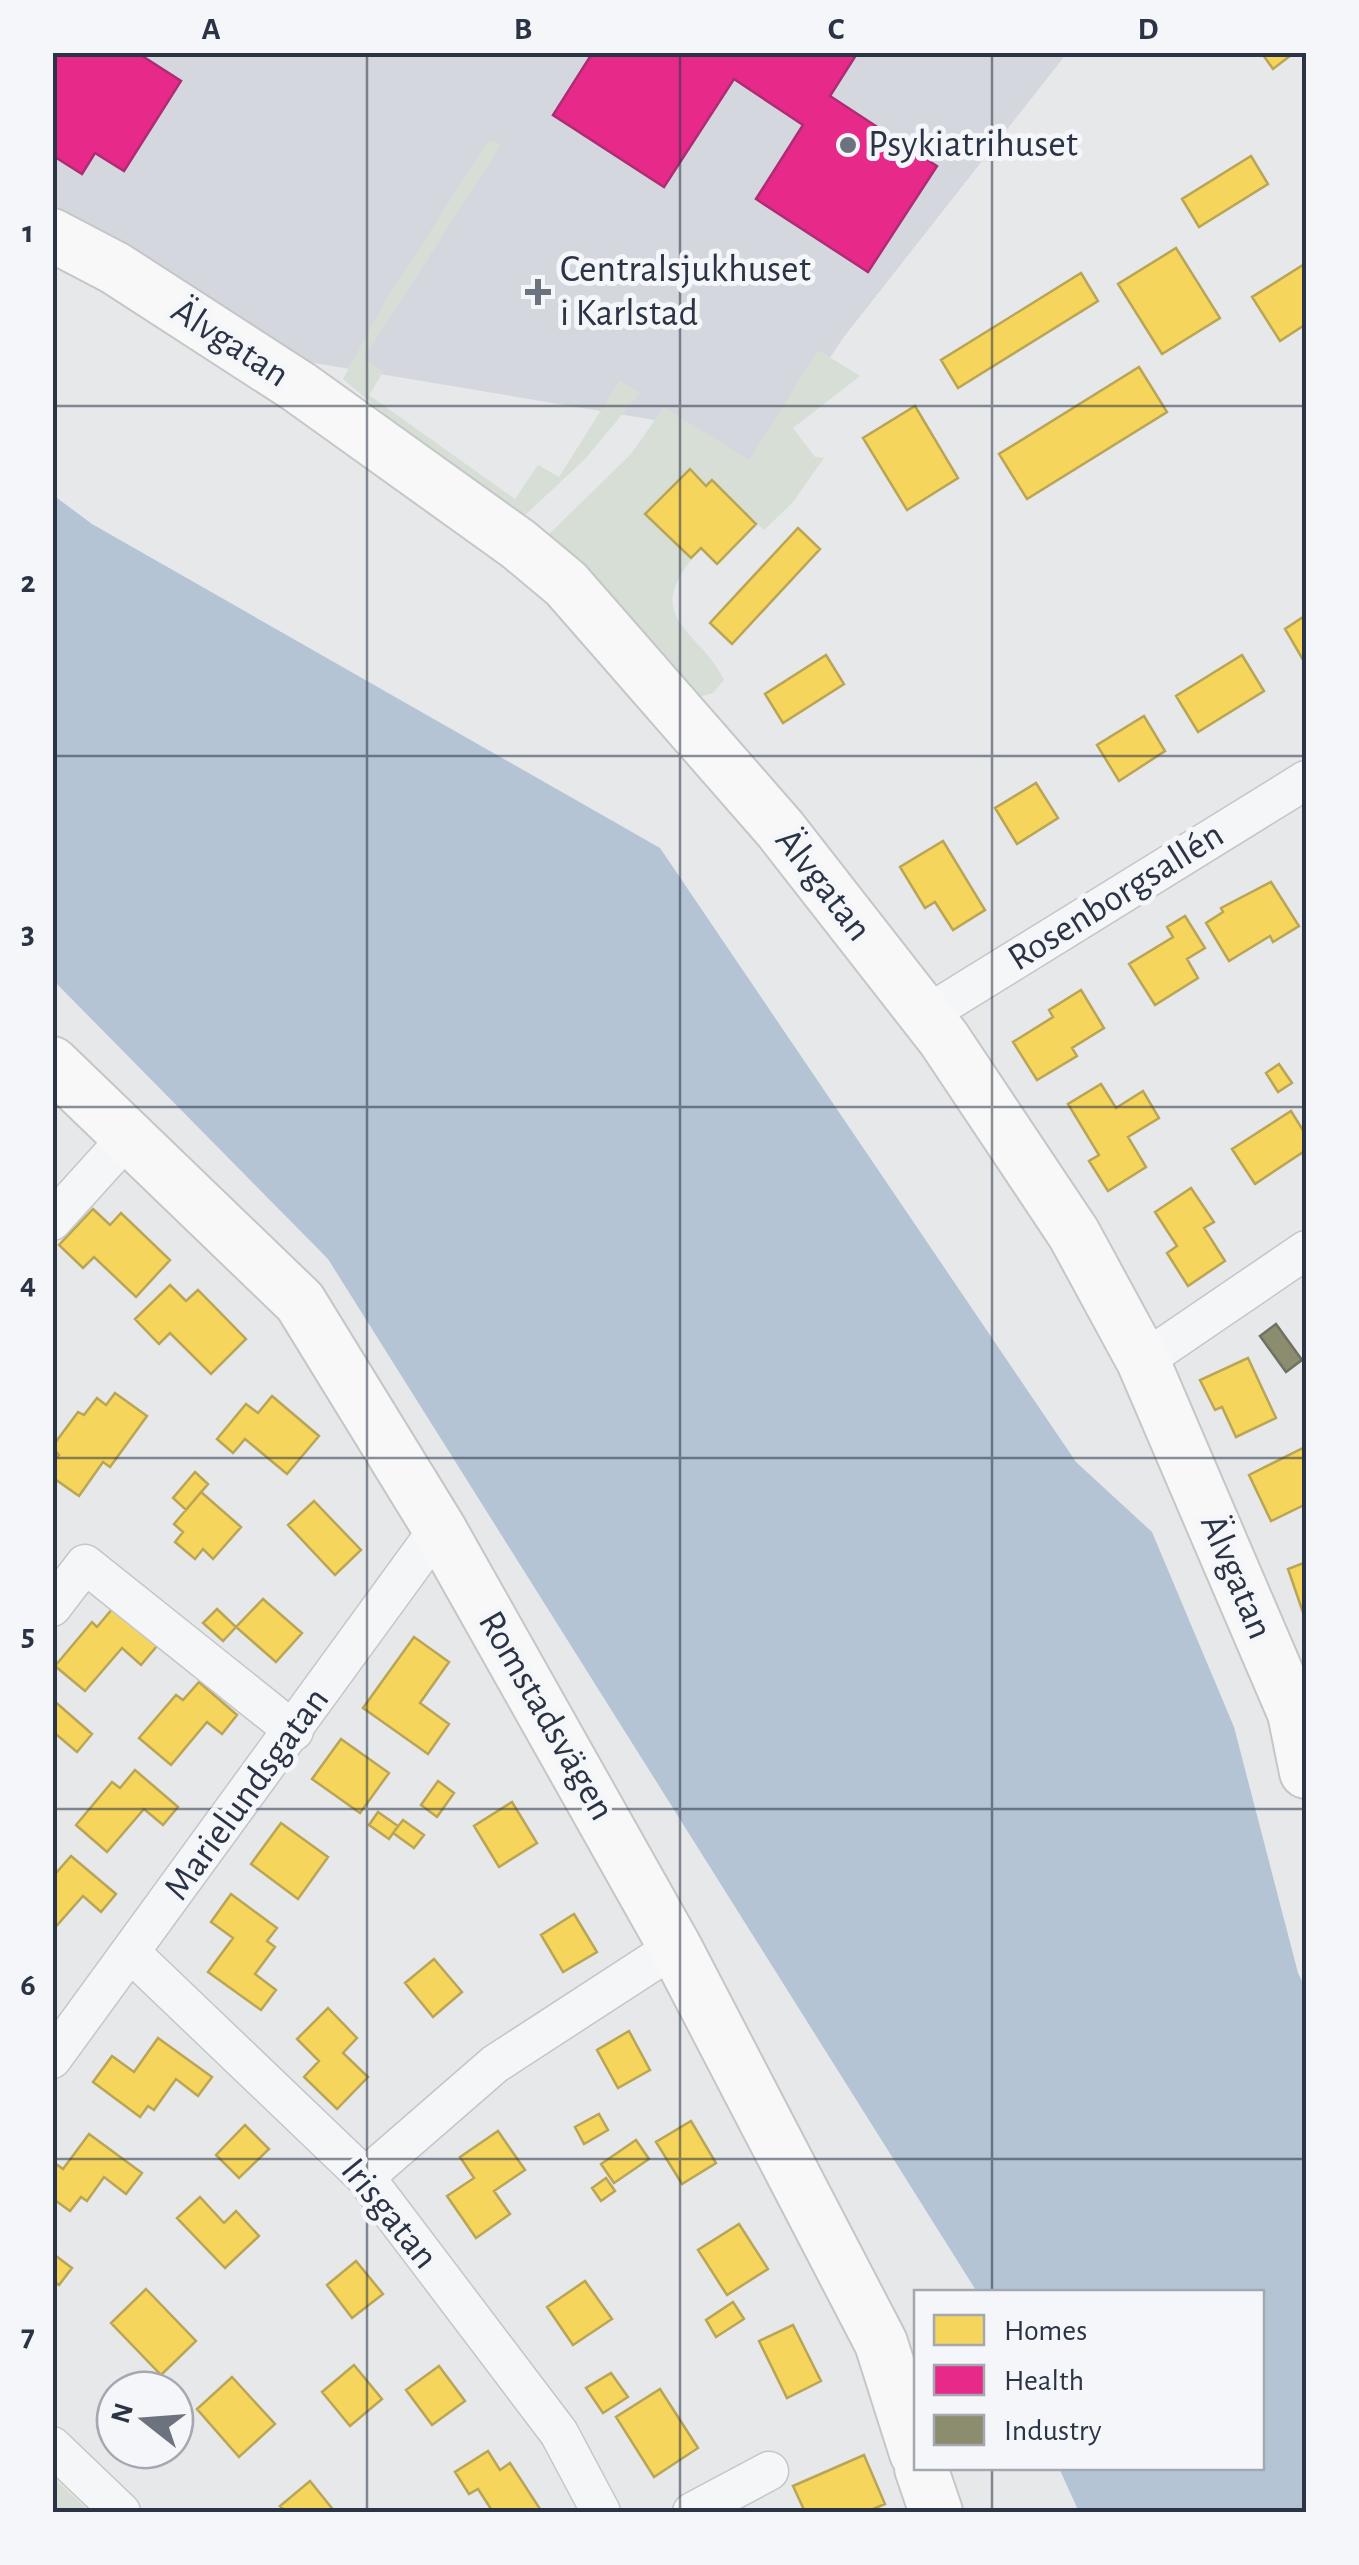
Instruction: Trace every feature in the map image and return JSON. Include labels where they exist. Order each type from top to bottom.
[{"type":"street","name":"Älvgatan","points":[[52,234],[114,268],[299,388],[518,544],[566,584],[780,829],[926,1015],[1074,1234],[1142,1360],[1300,1708],[1306,1772]]},
{"type":"street","name":"Rosenborgsallén","points":[[926,1015],[1306,780]]},
{"type":"street","name":"Romstadsvägen","points":[[52,1063],[300,1302],[439,1528],[675,1947],[881,2343],[914,2447]]},
{"type":"street","points":[[52,1222],[128,1136]]},
{"type":"street","points":[[1142,1360],[1306,1250]]},
{"type":"street","name":"Marielundsgatan","points":[[52,2060],[439,1528]]},
{"type":"street","points":[[52,1607],[85,1564],[294,1731]]},
{"type":"street","points":[[365,2176],[495,2064],[675,1947]]},
{"type":"street","name":"Irisgatan","points":[[131,1953],[365,2176],[559,2433],[601,2512]]},
{"type":"street","points":[[52,2446],[121,2512]]},
{"type":"street","points":[[922,2470],[936,2512]]},
{"type":"street","points":[[692,2512],[769,2471]]},
{"type":"shaded area","name":"Centralsjukhuset i Karlstad","points":[[52,53],[1067,53],[843,338],[752,476],[673,423],[308,362],[124,245],[53,208]]},
{"type":"shaded area","points":[[493,140],[501,145],[364,358],[383,372],[369,395],[515,499],[538,465],[559,477],[620,380],[640,393],[585,459],[523,517],[407,434],[343,379],[384,303],[486,144]]},
{"type":"shaded area","points":[[818,350],[860,376],[793,428],[815,457],[824,458],[793,502],[764,530],[712,480],[706,485],[690,469],[645,514],[691,560],[678,580],[674,611],[724,680],[713,693],[695,698],[546,537],[631,454],[664,407],[749,460]]},
{"type":"shaded area","points":[[53,2477],[90,2512],[53,2512]]},
{"type":"water","points":[[53,495],[92,524],[660,848],[1076,1462],[1152,1532],[1234,1727],[1298,1973],[1306,1989],[1306,2512],[1079,2512],[1060,2470],[1264,2470],[1264,2290],[976,2290],[328,1259],[53,980]]},
{"type":"building: Homes","points":[[1261,52],[1295,52],[1273,69]]},
{"type":"building: Homes","points":[[1251,156],[1268,184],[1199,227],[1182,199]]},
{"type":"building: Homes","points":[[1176,248],[1220,318],[1162,354],[1118,284]]},
{"type":"building: Homes","points":[[1306,263],[1306,324],[1280,341],[1252,297]]},
{"type":"building: Homes","points":[[1081,273],[1098,301],[958,388],[941,360]]},
{"type":"building: Homes","points":[[1139,367],[1167,412],[1027,499],[999,454]]},
{"type":"building: Homes","points":[[915,406],[958,478],[907,510],[863,438]]},
{"type":"building: Homes","points":[[690,469],[706,486],[712,480],[756,524],[717,564],[701,548],[691,558],[645,514]]},
{"type":"building: Homes","points":[[798,528],[820,549],[732,644],[710,623]]},
{"type":"building: Homes","points":[[1306,615],[1306,665],[1285,629]]},
{"type":"building: Homes","points":[[826,655],[844,684],[783,723],[765,694]]},
{"type":"building: Homes","points":[[1242,655],[1264,691],[1198,732],[1176,696]]},
{"type":"building: Homes","points":[[1144,716],[1165,751],[1119,781],[1097,745]]},
{"type":"building: Homes","points":[[1036,783],[1058,818],[1017,844],[995,808]]},
{"type":"building: Homes","points":[[943,841],[985,910],[953,930],[935,902],[925,908],[900,867]]},
{"type":"building: Homes","points":[[1271,882],[1299,926],[1273,942],[1270,936],[1229,961],[1206,923],[1223,912],[1221,908]]},
{"type":"building: Homes","points":[[1185,916],[1205,948],[1187,959],[1198,978],[1155,1005],[1129,964],[1173,937],[1167,927]]},
{"type":"building: Homes","points":[[1081,990],[1104,1028],[1072,1048],[1077,1056],[1037,1080],[1013,1042],[1053,1017],[1049,1010]]},
{"type":"building: Homes","points":[[1279,1064],[1292,1083],[1278,1092],[1266,1073]]},
{"type":"building: Homes","points":[[1101,1084],[1116,1108],[1143,1091],[1159,1118],[1128,1137],[1146,1167],[1108,1191],[1089,1161],[1099,1155],[1068,1104]]},
{"type":"building: Homes","points":[[1291,1111],[1306,1135],[1306,1150],[1255,1184],[1232,1149]]},
{"type":"building: Homes","points":[[1191,1188],[1214,1222],[1204,1228],[1225,1261],[1188,1286],[1167,1253],[1177,1246],[1155,1212]]},
{"type":"building: Homes","points":[[93,1209],[110,1225],[121,1213],[170,1260],[136,1297],[94,1257],[83,1268],[59,1245]]},
{"type":"building: Homes","points":[[170,1285],[186,1301],[198,1290],[246,1339],[211,1374],[170,1333],[159,1344],[135,1319]]},
{"type":"building: Homes","points":[[1248,1358],[1276,1418],[1236,1437],[1222,1407],[1215,1410],[1200,1380]]},
{"type":"building: Homes","points":[[115,1393],[147,1416],[110,1467],[103,1462],[79,1496],[52,1477],[52,1463],[59,1455],[52,1447],[78,1412],[84,1415],[97,1398],[106,1405]]},
{"type":"building: Homes","points":[[272,1396],[319,1436],[287,1474],[245,1439],[233,1453],[217,1439],[246,1404],[258,1413]]},
{"type":"building: Homes","points":[[1303,1448],[1306,1504],[1271,1521],[1249,1475]]},
{"type":"building: Homes","points":[[195,1472],[208,1484],[186,1510],[173,1498]]},
{"type":"building: Homes","points":[[201,1492],[241,1527],[213,1559],[203,1549],[195,1559],[175,1542],[183,1532],[174,1524]]},
{"type":"building: Homes","points":[[314,1501],[361,1550],[335,1575],[288,1525]]},
{"type":"building: Homes","points":[[1306,1562],[1306,1621],[1288,1569]]},
{"type":"building: Homes","points":[[263,1599],[302,1633],[276,1662],[236,1627]]},
{"type":"building: Homes","points":[[113,1608],[157,1646],[141,1665],[122,1648],[85,1691],[55,1666],[92,1622],[97,1627]]},
{"type":"building: Homes","points":[[217,1609],[236,1627],[223,1641],[203,1623]]},
{"type":"building: Homes","points":[[414,1637],[449,1662],[420,1703],[449,1724],[428,1754],[363,1708]]},
{"type":"building: Homes","points":[[199,1682],[237,1715],[222,1734],[207,1722],[171,1765],[139,1738],[176,1695],[183,1700]]},
{"type":"building: Homes","points":[[52,1699],[92,1734],[77,1752],[57,1735],[52,1740]]},
{"type":"building: Homes","points":[[341,1739],[389,1773],[360,1813],[312,1779]]},
{"type":"building: Homes","points":[[135,1770],[178,1807],[163,1825],[144,1809],[107,1852],[76,1825],[112,1782],[120,1788]]},
{"type":"building: Homes","points":[[438,1781],[454,1793],[437,1817],[421,1805]]},
{"type":"building: Homes","points":[[512,1802],[537,1843],[499,1867],[474,1826]]},
{"type":"building: Homes","points":[[378,1812],[398,1826],[389,1839],[369,1825]]},
{"type":"building: Homes","points":[[403,1820],[424,1835],[414,1848],[393,1833]]},
{"type":"building: Homes","points":[[281,1823],[328,1857],[298,1899],[251,1864]]},
{"type":"building: Homes","points":[[71,1856],[116,1894],[101,1912],[83,1896],[52,1931],[52,1870],[56,1873]]},
{"type":"building: Homes","points":[[231,1894],[277,1928],[267,1941],[275,1947],[255,1974],[276,1990],[261,2010],[208,1972],[233,1938],[211,1922]]},
{"type":"building: Homes","points":[[574,1914],[597,1952],[563,1972],[541,1935]]},
{"type":"building: Homes","points":[[434,1959],[462,1992],[433,2017],[405,1983]]},
{"type":"building: Homes","points":[[328,2008],[357,2038],[343,2053],[368,2077],[337,2109],[304,2077],[319,2061],[297,2039]]},
{"type":"building: Homes","points":[[629,2031],[650,2070],[618,2088],[597,2050]]},
{"type":"building: Homes","points":[[158,2038],[212,2077],[198,2096],[176,2079],[154,2110],[148,2106],[140,2117],[93,2082],[112,2056],[134,2072]]},
{"type":"building: Homes","points":[[599,2114],[608,2130],[584,2144],[575,2127]]},
{"type":"building: Homes","points":[[691,2121],[716,2163],[682,2184],[656,2142]]},
{"type":"building: Homes","points":[[245,2125],[269,2149],[239,2178],[216,2155]]},
{"type":"building: Homes","points":[[498,2131],[525,2170],[494,2191],[510,2214],[476,2238],[447,2196],[474,2178],[460,2157]]},
{"type":"building: Homes","points":[[89,2134],[142,2173],[126,2194],[104,2177],[87,2201],[81,2197],[70,2211],[52,2198],[52,2161],[63,2169]]},
{"type":"building: Homes","points":[[636,2140],[649,2159],[614,2183],[601,2164]]},
{"type":"building: Homes","points":[[606,2178],[615,2191],[601,2201],[592,2188]]},
{"type":"building: Homes","points":[[200,2197],[224,2223],[236,2211],[259,2236],[225,2268],[177,2218]]},
{"type":"building: Homes","points":[[739,2224],[768,2269],[727,2295],[698,2250]]},
{"type":"building: Homes","points":[[52,2253],[72,2268],[59,2285],[52,2280]]},
{"type":"building: Homes","points":[[356,2261],[383,2294],[352,2318],[327,2285]]},
{"type":"building: Homes","points":[[585,2281],[612,2319],[573,2345],[547,2307]]},
{"type":"building: Homes","points":[[146,2289],[196,2341],[166,2370],[156,2370],[111,2323]]},
{"type":"building: Homes","points":[[733,2302],[744,2319],[716,2337],[706,2320]]},
{"type":"building: Homes","points":[[793,2325],[821,2381],[787,2398],[759,2341]]},
{"type":"building: Homes","points":[[354,2365],[382,2399],[350,2426],[322,2392]]},
{"type":"building: Homes","points":[[439,2366],[465,2401],[432,2425],[406,2390]]},
{"type":"building: Homes","points":[[611,2373],[628,2397],[603,2413],[586,2388]]},
{"type":"building: Homes","points":[[232,2377],[275,2424],[239,2457],[197,2409]]},
{"type":"building: Homes","points":[[660,2389],[698,2448],[654,2477],[616,2417]]},
{"type":"building: Homes","points":[[488,2451],[500,2470],[510,2463],[542,2512],[493,2512],[478,2489],[469,2494],[455,2472]]},
{"type":"building: Homes","points":[[864,2455],[885,2504],[866,2512],[805,2512],[793,2486]]},
{"type":"building: Homes","points":[[310,2481],[335,2512],[286,2512],[280,2506]]},
{"type":"building: Health","points":[[52,52],[136,52],[181,81],[124,171],[95,153],[82,174],[52,155]]},
{"type":"building: Health","name":"Psykiatrihuset","points":[[593,52],[858,52],[830,96],[937,166],[868,272],[756,199],[803,125],[734,79],[664,187],[553,115]]},
{"type":"building: Industry","points":[[1276,1324],[1302,1360],[1286,1372],[1260,1336]]},
{"type":"place","name":"Psykiatrihuset","points":[[848,145]]},
{"type":"place","name":"Centralsjukhuset i Karlstad","points":[[538,292]]}]
